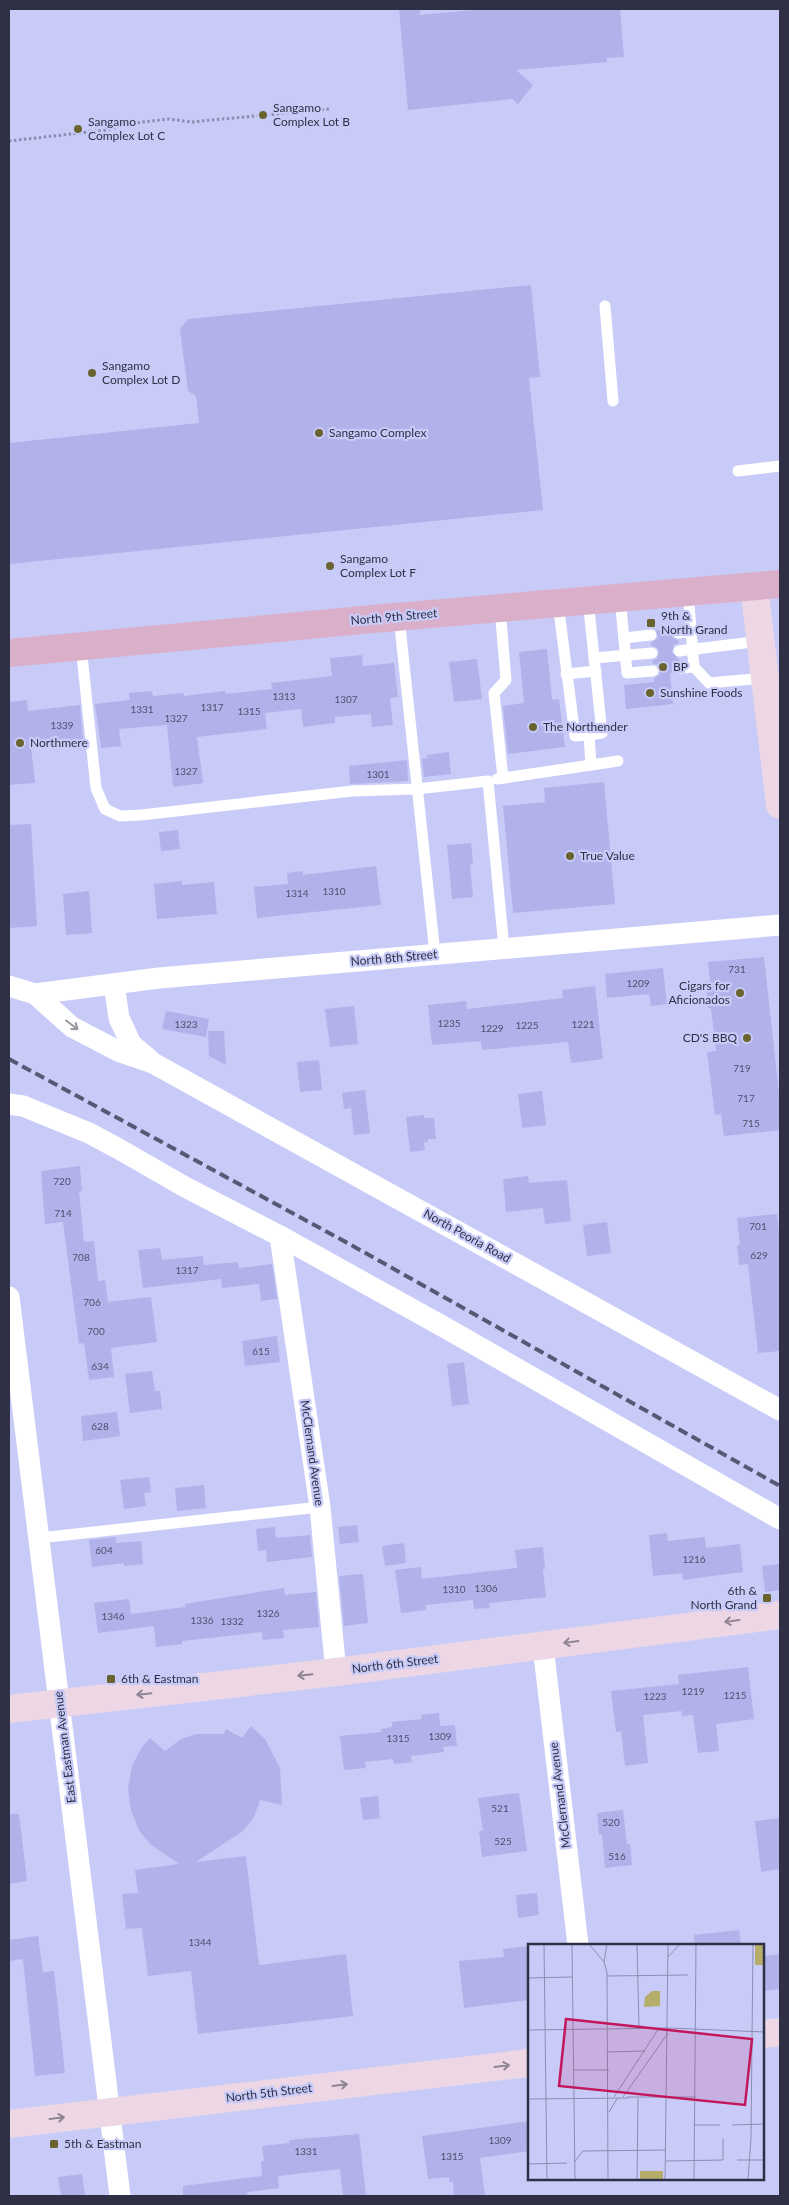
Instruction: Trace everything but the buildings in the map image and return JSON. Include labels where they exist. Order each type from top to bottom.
[{"type":"main road","name":"North 9th Street","points":[[9,653],[767,585]]},
{"type":"main road","points":[[767,585],[761,641],[778,762],[780,805]]},
{"type":"main road","name":"North 6th Street","points":[[9,1709],[336,1672],[780,1615]]},
{"type":"main road","points":[[764,2034],[780,2032]]},
{"type":"main road","name":"North 5th Street","points":[[9,2124],[528,2063]]},
{"type":"street","name":"North 8th Street","points":[[9,986],[34,994],[114,984],[435,954],[780,926]]},
{"type":"street","name":"North Peoria Road","points":[[114,984],[118,1012],[131,1044],[153,1063]]},
{"type":"street","name":"North Peoria Road","points":[[34,994],[72,1027],[118,1051],[153,1063],[780,1410]]},
{"type":"street","points":[[9,1104],[23,1106],[89,1133],[185,1187],[280,1236],[444,1326],[780,1519]]},
{"type":"street","name":"McClernand Avenue","points":[[280,1236],[320,1507],[336,1672]]},
{"type":"street","name":"East Eastman Avenue","points":[[9,1297],[12,1345],[60,1703],[120,2196]]},
{"type":"street","name":"McClernand Avenue","points":[[543,1646],[578,1944]]},
{"type":"lane","points":[[605,306],[613,401]]},
{"type":"lane","points":[[738,471],[780,466]]},
{"type":"lane","points":[[688,592],[694,667],[709,683],[765,678]]},
{"type":"lane","points":[[620,598],[627,673],[653,671]]},
{"type":"lane","points":[[558,604],[575,736],[589,735],[602,733],[588,600]]},
{"type":"lane","points":[[500,608],[506,680],[494,693],[504,778]]},
{"type":"lane","points":[[399,617],[435,954]]},
{"type":"lane","points":[[678,633],[691,632]]},
{"type":"lane","points":[[624,638],[650,635]]},
{"type":"lane","points":[[679,651],[761,641]]},
{"type":"lane","points":[[81,646],[96,788],[104,809],[120,816],[352,791],[417,789],[488,781],[618,761]]},
{"type":"lane","points":[[594,658],[652,653]]},
{"type":"lane","points":[[681,668],[694,667]]},
{"type":"lane","points":[[566,674],[596,671]]},
{"type":"lane","points":[[589,735],[591,765]]},
{"type":"lane","points":[[488,781],[504,948]]},
{"type":"lane","points":[[39,1538],[320,1507]]},
{"type":"path","points":[[9,142],[108,130],[126,124],[169,119],[191,122],[330,109]]},
{"type":"railway","points":[[9,1059],[353,1246],[780,1486]]},
{"type":"place","name":"Sangamo Complex Lot B","points":[[263,115]]},
{"type":"place","name":"Sangamo Complex Lot C","points":[[78,129]]},
{"type":"place","name":"Sangamo Complex Lot D","points":[[92,373]]},
{"type":"place","name":"Sangamo Complex","points":[[319,433]]},
{"type":"place","name":"Sangamo Complex Lot F","points":[[330,566]]},
{"type":"place","name":"9th & North Grand","points":[[651,623]]},
{"type":"place","name":"BP","points":[[663,667]]},
{"type":"place","name":"Sunshine Foods","points":[[650,693]]},
{"type":"place","name":"The Northender","points":[[533,727]]},
{"type":"place","name":"Northmere","points":[[20,743]]},
{"type":"place","name":"True Value","points":[[570,856]]},
{"type":"place","name":"Cigars for Aficionados","points":[[740,993]]},
{"type":"place","name":"CD'S BBQ","points":[[747,1038]]},
{"type":"place","name":"6th & North Grand","points":[[767,1598]]},
{"type":"place","name":"6th & Eastman","points":[[111,1679]]},
{"type":"place","name":"5th & Eastman","points":[[54,2144]]}]
